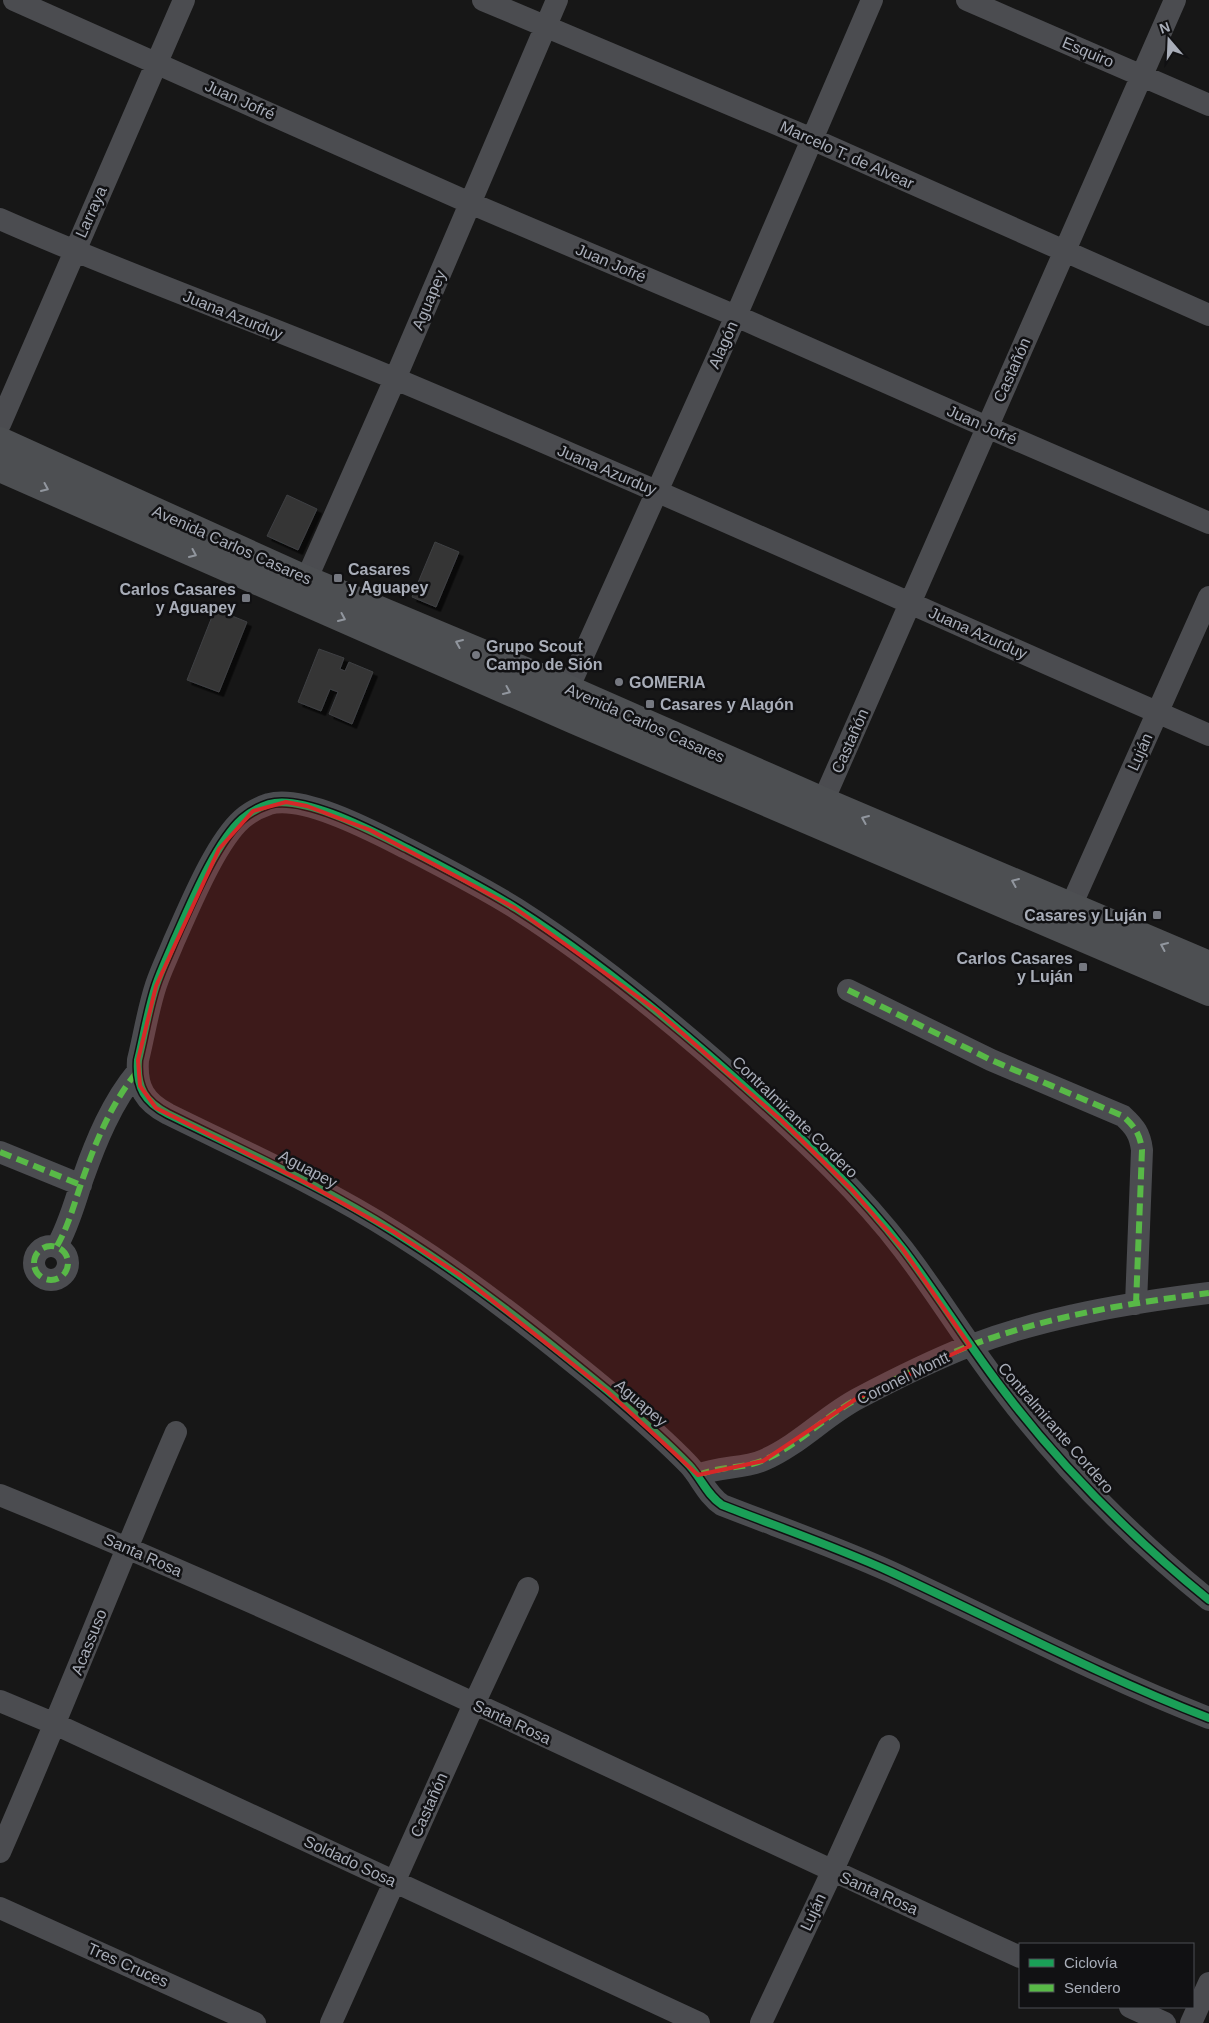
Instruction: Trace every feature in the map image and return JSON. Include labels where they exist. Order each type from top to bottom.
[{"type":"main road","name":"Avenida Carlos Casares","points":[[0,441],[303,589],[818,812],[1209,992]]},
{"type":"main road","name":"Avenida Carlos Casares","points":[[0,468],[303,589],[568,689],[818,812],[1071,906],[1209,965]]},
{"type":"street","name":"Juan Jofré","points":[[14,0],[470,203],[736,316],[986,428],[1209,523]]},
{"type":"street","name":"Larraya","points":[[0,424],[184,0]]},
{"type":"street","name":"Marcelo T. de Alvear","points":[[483,0],[812,139],[1209,315]]},
{"type":"street","name":"Aguapey","points":[[303,589],[558,0]]},
{"type":"street","name":"Alagón","points":[[568,689],[736,316],[872,0]]},
{"type":"street","name":"Esquiro","points":[[967,0],[1209,105]]},
{"type":"street","name":"Castañón","points":[[818,812],[1175,0]]},
{"type":"street","name":"Juana Azurduy","points":[[0,219],[74,252],[395,379],[658,491],[1209,735]]},
{"type":"street","name":"Luján","points":[[1071,906],[1209,597]]},
{"type":"street","name":"Contralmirante Cordero","points":[[253,811],[268,804],[286,802],[308,806],[370,830],[454,872],[515,908],[570,944],[656,1010],[723,1067],[782,1121],[853,1191],[902,1248],[970,1346],[1009,1398],[1086,1487],[1132,1534],[1209,1600]]},
{"type":"street","name":"Aguapey","points":[[253,811],[237,825],[219,850],[196,892],[156,986],[138,1060],[137,1072],[140,1086],[147,1099],[156,1108],[308,1184],[394,1232],[462,1276],[608,1392],[679,1455],[698,1475],[711,1498],[722,1505],[889,1571],[1087,1667],[1150,1695],[1209,1718]]},
{"type":"street","points":[[848,990],[991,1060],[1123,1116],[1135,1126],[1140,1136],[1142,1150],[1136,1304]]},
{"type":"street","points":[[57,1246],[66,1231],[81,1185],[112,1108],[125,1086],[137,1072]]},
{"type":"street","points":[[0,1152],[81,1185]]},
{"type":"street","name":"Coronel Montt","points":[[698,1475],[719,1468],[748,1466],[778,1453],[856,1400],[920,1367],[970,1346],[1070,1316],[1209,1293]]},
{"type":"street","name":"Acassuso","points":[[0,1852],[56,1724],[127,1547],[176,1432]]},
{"type":"street","name":"Santa Rosa","points":[[0,1495],[127,1547],[474,1704],[832,1872],[1019,1957]]},
{"type":"street","name":"Castañón","points":[[331,2023],[528,1588]]},
{"type":"street","name":"Soldado Sosa","points":[[0,1701],[56,1724],[699,2023]]},
{"type":"street","name":"Luján","points":[[761,2023],[889,1746]]},
{"type":"street","name":"Tres Cruces","points":[[0,1908],[255,2023]]},
{"type":"street","points":[[1190,2023],[1209,1983]]},
{"type":"street","points":[[1132,2008],[1165,2023]]},
{"type":"highlighted area","points":[[286,802],[307,806],[370,830],[515,908],[656,1010],[782,1121],[853,1191],[902,1248],[970,1346],[856,1399],[763,1461],[698,1475],[608,1392],[461,1276],[394,1232],[308,1184],[156,1108],[140,1086],[138,1060],[156,986],[219,849],[253,811]]},
{"type":"building","points":[[287,495],[317,509],[298,550],[267,536]]},
{"type":"building","points":[[435,542],[459,552],[436,607],[412,597]]},
{"type":"building","points":[[215,609],[247,622],[219,692],[187,680]]},
{"type":"building","points":[[319,649],[344,658],[340,669],[345,671],[349,662],[373,672],[352,724],[329,714],[338,692],[330,689],[321,711],[298,702]]},
{"type":"marked path","points":[[848,990],[991,1060],[1123,1116],[1131,1124],[1140,1139],[1142,1150],[1136,1304]]},
{"type":"marked path","points":[[57,1246],[105,1122],[137,1072]]},
{"type":"marked path","points":[[0,1152],[81,1185]]},
{"type":"marked path","points":[[51,1246],[58,1247],[63,1251],[67,1256],[68,1263],[67,1270],[63,1275],[58,1279],[51,1280],[44,1279],[39,1275],[35,1270],[34,1263],[35,1256],[39,1251],[44,1247],[51,1246]]},
{"type":"marked path","points":[[698,1475],[756,1463],[777,1454],[859,1398],[913,1370],[969,1346],[1027,1327],[1087,1312],[1209,1293]]},
{"type":"cycle path","points":[[1209,1600],[1128,1529],[1053,1451],[993,1377],[903,1249],[869,1208],[814,1151],[756,1097],[641,998],[549,930],[504,901],[408,849],[340,817],[320,810],[284,802],[258,808],[242,819],[232,830],[213,859],[195,894],[162,968],[153,994],[138,1060],[141,1086],[153,1104],[168,1114],[341,1200],[424,1251],[478,1289],[582,1370],[660,1436],[689,1465],[712,1496],[722,1505],[870,1563],[1088,1666],[1209,1718]]},
{"type":"place","name":"Casares y Aguapey","points":[[338,578]]},
{"type":"place","name":"Carlos Casares y Aguapey","points":[[246,598]]},
{"type":"place","name":"Grupo Scout Campo de Sión","points":[[476,655]]},
{"type":"place","name":"GOMERIA","points":[[619,682]]},
{"type":"place","name":"Casares y Alagón","points":[[650,704]]},
{"type":"place","name":"Casares y Luján","points":[[1157,915]]},
{"type":"place","name":"Carlos Casares y Luján","points":[[1083,967]]}]
